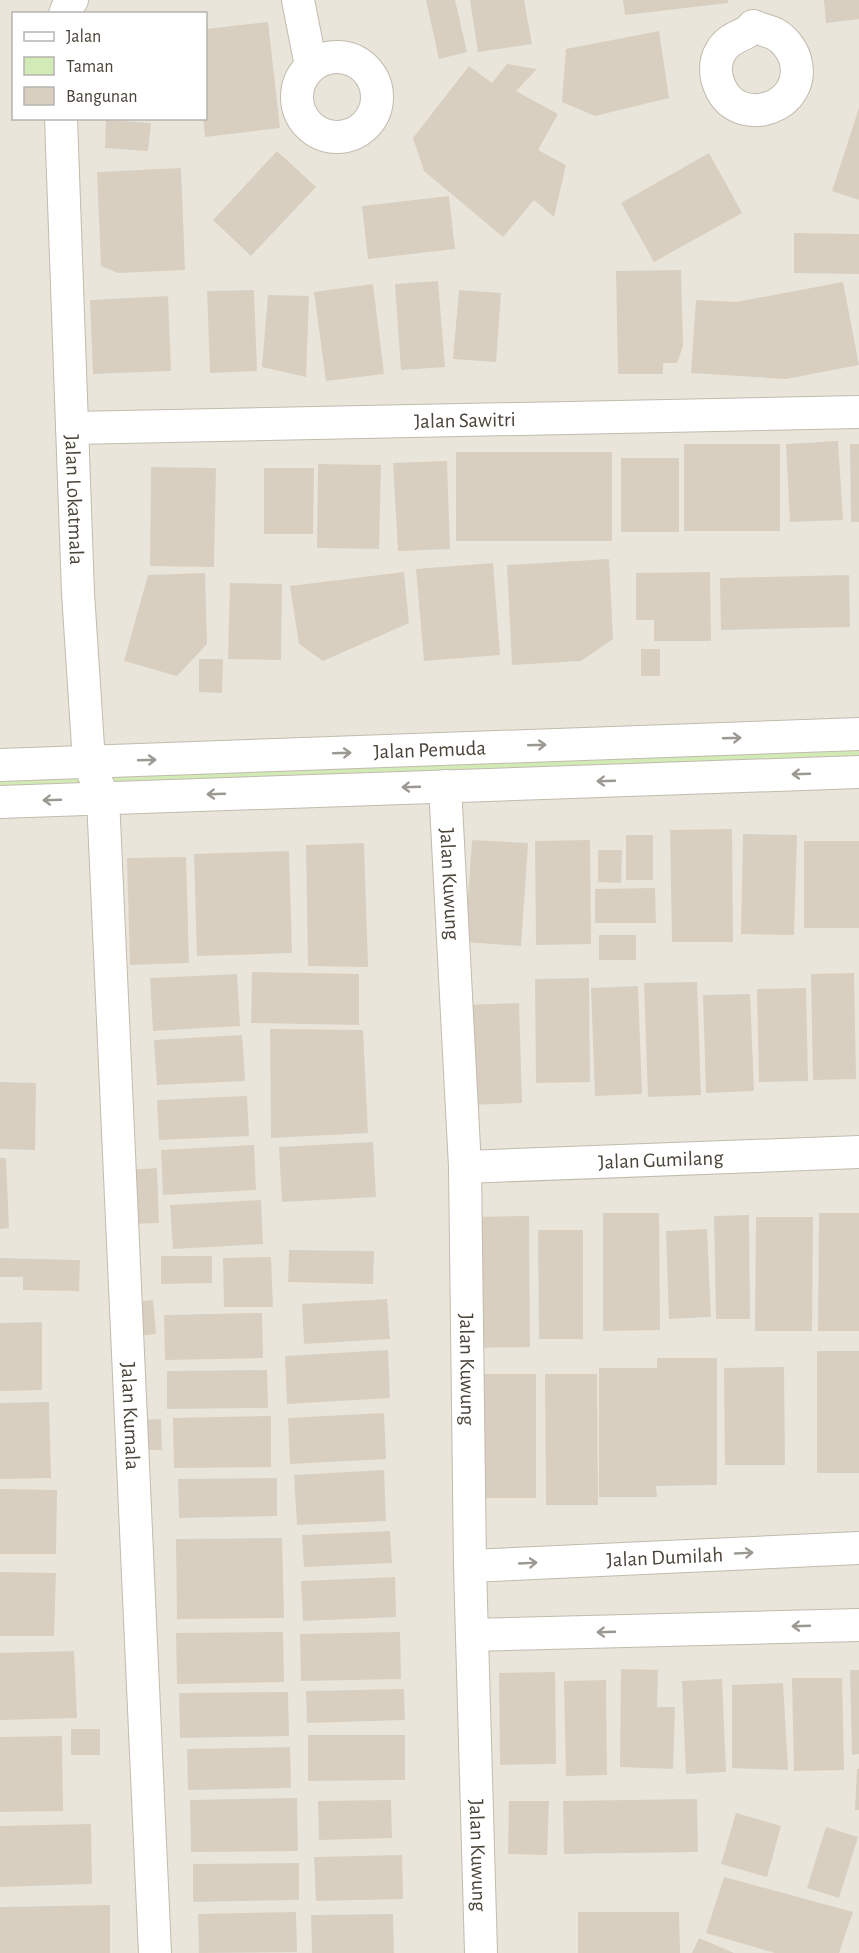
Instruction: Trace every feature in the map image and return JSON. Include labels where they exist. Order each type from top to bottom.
[{"type":"street","points":[[298,0],[311,66]]},
{"type":"street","name":"Jalan Lokatmala","points":[[61,120],[78,593],[89,762],[104,798],[106,879]]},
{"type":"street","name":"Jalan Sawitri","points":[[72,428],[859,412]]},
{"type":"street","name":"Jalan Pemuda","points":[[0,765],[859,734]]},
{"type":"street","name":"Jalan Pemuda","points":[[0,802],[859,772]]},
{"type":"street","name":"Jalan Kuwung","points":[[445,786],[465,1167],[470,1566],[481,1953]]},
{"type":"street","name":"Jalan Kumala","points":[[106,879],[155,1953]]},
{"type":"street","name":"Jalan Gumilang","points":[[465,1167],[859,1152]]},
{"type":"street","name":"Jalan Dumilah","points":[[470,1566],[859,1548]]},
{"type":"street","points":[[472,1635],[859,1625]]},
{"type":"shaded area","points":[[0,0],[859,0],[859,733],[0,765]]},
{"type":"shaded area","points":[[859,771],[859,1953],[0,1953],[0,802]]},
{"type":"green space","points":[[859,734],[859,772],[0,802],[0,765]]},
{"type":"building","points":[[426,0],[455,0],[467,52],[439,59]]},
{"type":"building","points":[[470,0],[524,0],[532,44],[478,52]]},
{"type":"building","points":[[623,0],[728,0],[728,3],[625,15]]},
{"type":"building","points":[[824,0],[859,0],[859,19],[826,23]]},
{"type":"building","points":[[268,22],[280,128],[205,137],[203,120],[207,120],[207,29]]},
{"type":"building","points":[[659,31],[669,98],[595,116],[562,102],[566,49]]},
{"type":"building","points":[[507,64],[537,69],[516,91],[558,114],[538,150],[566,165],[554,217],[534,200],[503,237],[424,171],[413,138],[469,66],[492,83]]},
{"type":"building","points":[[859,108],[859,200],[832,191]]},
{"type":"building","points":[[106,120],[151,123],[148,151],[105,148]]},
{"type":"building","points":[[277,151],[316,187],[251,256],[213,220]]},
{"type":"building","points":[[709,153],[742,213],[654,262],[621,203]]},
{"type":"building","points":[[181,168],[185,270],[118,273],[101,266],[97,172]]},
{"type":"building","points":[[449,196],[455,249],[368,259],[362,206]]},
{"type":"building","points":[[794,233],[859,234],[859,274],[794,273]]},
{"type":"building","points":[[681,270],[683,346],[677,363],[663,363],[663,374],[618,374],[616,271]]},
{"type":"building","points":[[438,281],[445,367],[401,370],[395,284]]},
{"type":"building","points":[[843,282],[859,365],[786,379],[691,373],[696,300],[736,302]]},
{"type":"building","points":[[373,284],[384,374],[326,381],[314,292]]},
{"type":"building","points":[[254,290],[257,371],[210,373],[207,291]]},
{"type":"building","points":[[459,290],[501,293],[496,362],[453,359]]},
{"type":"building","points":[[268,295],[309,296],[306,377],[262,367]]},
{"type":"building","points":[[168,296],[171,371],[93,374],[90,300]]},
{"type":"building","points":[[838,441],[843,520],[790,522],[786,444]]},
{"type":"building","points":[[684,444],[780,444],[780,531],[684,531]]},
{"type":"building","points":[[850,444],[859,444],[859,522],[851,522]]},
{"type":"building","points":[[456,452],[612,452],[612,541],[456,541]]},
{"type":"building","points":[[621,458],[679,458],[679,532],[621,532]]},
{"type":"building","points":[[447,461],[450,549],[398,551],[393,463]]},
{"type":"building","points":[[318,464],[381,465],[379,549],[317,548]]},
{"type":"building","points":[[151,467],[216,468],[214,567],[150,566]]},
{"type":"building","points":[[264,468],[314,468],[313,534],[264,534]]},
{"type":"building","points":[[609,559],[613,639],[581,661],[512,665],[507,565]]},
{"type":"building","points":[[493,563],[500,655],[424,661],[416,569]]},
{"type":"building","points":[[404,572],[409,623],[323,661],[299,644],[290,586]]},
{"type":"building","points":[[710,572],[711,641],[654,641],[654,620],[636,620],[636,573]]},
{"type":"building","points":[[205,573],[207,644],[177,676],[124,661],[148,575]]},
{"type":"building","points":[[849,575],[850,627],[721,630],[720,578]]},
{"type":"building","points":[[230,583],[282,584],[281,660],[228,659]]},
{"type":"building","points":[[641,649],[660,649],[660,676],[641,676]]},
{"type":"building","points":[[199,659],[223,659],[222,693],[199,692]]},
{"type":"building","points":[[732,829],[733,942],[672,942],[670,830]]},
{"type":"building","points":[[743,834],[797,835],[794,935],[741,934]]},
{"type":"building","points":[[626,835],[653,835],[653,880],[626,880]]},
{"type":"building","points":[[472,840],[528,843],[521,946],[465,942]]},
{"type":"building","points":[[590,840],[591,944],[536,945],[535,841]]},
{"type":"building","points":[[804,841],[859,841],[859,928],[804,928]]},
{"type":"building","points":[[364,843],[368,967],[308,966],[306,845]]},
{"type":"building","points":[[598,850],[622,850],[621,883],[598,882]]},
{"type":"building","points":[[289,851],[292,953],[197,956],[194,854]]},
{"type":"building","points":[[186,857],[189,963],[130,965],[127,858]]},
{"type":"building","points":[[655,888],[656,923],[595,923],[595,889]]},
{"type":"building","points":[[599,935],[636,935],[636,960],[599,960]]},
{"type":"building","points":[[252,972],[359,974],[359,1025],[251,1023]]},
{"type":"building","points":[[854,973],[856,1079],[813,1080],[811,974]]},
{"type":"building","points":[[237,974],[240,1026],[153,1031],[150,978]]},
{"type":"building","points":[[589,978],[590,1082],[536,1083],[535,979]]},
{"type":"building","points":[[697,982],[701,1095],[648,1097],[644,983]]},
{"type":"building","points":[[638,986],[642,1094],[595,1096],[591,988]]},
{"type":"building","points":[[806,988],[808,1081],[759,1082],[757,989]]},
{"type":"building","points":[[750,994],[754,1091],[706,1093],[703,995]]},
{"type":"building","points":[[519,1003],[522,1103],[469,1105],[466,1005]]},
{"type":"building","points":[[270,1029],[363,1030],[368,1133],[271,1138]]},
{"type":"building","points":[[242,1035],[245,1081],[157,1085],[154,1040]]},
{"type":"building","points":[[0,1082],[36,1083],[35,1150],[0,1149]]},
{"type":"building","points":[[247,1096],[249,1136],[159,1140],[157,1100]]},
{"type":"building","points":[[373,1142],[376,1197],[282,1202],[279,1147]]},
{"type":"building","points":[[254,1145],[256,1190],[163,1195],[161,1150]]},
{"type":"building","points":[[0,1158],[6,1158],[9,1228],[0,1229]]},
{"type":"building","points":[[157,1168],[159,1223],[129,1224],[127,1170]]},
{"type":"building","points":[[261,1200],[263,1244],[173,1249],[170,1205]]},
{"type":"building","points":[[603,1213],[659,1213],[660,1330],[603,1331]]},
{"type":"building","points":[[819,1213],[859,1213],[859,1331],[818,1331]]},
{"type":"building","points":[[749,1215],[750,1319],[716,1319],[714,1216]]},
{"type":"building","points":[[529,1216],[530,1347],[473,1348],[472,1217]]},
{"type":"building","points":[[756,1217],[813,1217],[812,1331],[755,1331]]},
{"type":"building","points":[[707,1229],[711,1317],[669,1319],[666,1231]]},
{"type":"building","points":[[538,1230],[583,1230],[583,1339],[539,1339]]},
{"type":"building","points":[[289,1250],[374,1251],[373,1284],[288,1282]]},
{"type":"building","points":[[161,1256],[212,1256],[212,1283],[161,1284]]},
{"type":"building","points":[[271,1257],[273,1307],[224,1307],[223,1258]]},
{"type":"building","points":[[0,1258],[80,1260],[79,1291],[23,1290],[23,1277],[0,1277]]},
{"type":"building","points":[[387,1299],[390,1339],[304,1344],[302,1304]]},
{"type":"building","points":[[153,1300],[156,1334],[136,1336],[133,1302]]},
{"type":"building","points":[[262,1313],[263,1358],[165,1360],[164,1315]]},
{"type":"building","points":[[42,1322],[42,1390],[0,1391],[0,1323]]},
{"type":"building","points":[[388,1350],[390,1398],[287,1404],[285,1356]]},
{"type":"building","points":[[817,1351],[859,1351],[859,1473],[817,1473]]},
{"type":"building","points":[[657,1358],[717,1358],[717,1485],[656,1486],[657,1497],[599,1497],[599,1368],[657,1368]]},
{"type":"building","points":[[784,1367],[785,1465],[725,1465],[724,1368]]},
{"type":"building","points":[[267,1370],[268,1408],[167,1409],[167,1371]]},
{"type":"building","points":[[479,1374],[536,1374],[536,1498],[479,1498]]},
{"type":"building","points":[[545,1374],[597,1374],[598,1505],[546,1505]]},
{"type":"building","points":[[49,1402],[51,1478],[0,1479],[0,1403]]},
{"type":"building","points":[[384,1413],[386,1459],[290,1464],[288,1418]]},
{"type":"building","points":[[271,1416],[271,1467],[174,1468],[173,1418]]},
{"type":"building","points":[[161,1419],[162,1450],[139,1450],[139,1420]]},
{"type":"building","points":[[384,1470],[386,1521],[297,1525],[294,1475]]},
{"type":"building","points":[[277,1478],[277,1516],[179,1518],[178,1479]]},
{"type":"building","points":[[0,1489],[57,1490],[56,1554],[0,1554]]},
{"type":"building","points":[[390,1531],[392,1563],[304,1567],[302,1535]]},
{"type":"building","points":[[282,1538],[284,1618],[177,1619],[176,1539]]},
{"type":"building","points":[[0,1572],[56,1573],[54,1636],[0,1636]]},
{"type":"building","points":[[395,1577],[396,1617],[303,1621],[301,1581]]},
{"type":"building","points":[[283,1632],[284,1682],[177,1684],[176,1633]]},
{"type":"building","points":[[400,1632],[401,1679],[301,1681],[300,1634]]},
{"type":"building","points":[[74,1651],[77,1718],[0,1720],[0,1653]]},
{"type":"building","points":[[621,1669],[658,1670],[657,1707],[675,1707],[673,1769],[620,1767]]},
{"type":"building","points":[[850,1670],[859,1670],[859,1754],[852,1755]]},
{"type":"building","points":[[555,1672],[556,1764],[500,1765],[499,1673]]},
{"type":"building","points":[[792,1678],[842,1678],[844,1770],[794,1771]]},
{"type":"building","points":[[722,1679],[726,1772],[686,1774],[682,1681]]},
{"type":"building","points":[[606,1680],[607,1775],[566,1776],[564,1681]]},
{"type":"building","points":[[783,1683],[788,1770],[732,1768],[732,1685]]},
{"type":"building","points":[[404,1689],[405,1720],[307,1723],[306,1691]]},
{"type":"building","points":[[288,1692],[289,1736],[180,1738],[179,1693]]},
{"type":"building","points":[[71,1729],[100,1729],[100,1755],[71,1755]]},
{"type":"building","points":[[308,1735],[405,1735],[405,1780],[308,1781]]},
{"type":"building","points":[[62,1736],[63,1811],[0,1812],[0,1737]]},
{"type":"building","points":[[290,1747],[291,1788],[188,1790],[187,1749]]},
{"type":"building","points":[[857,1769],[859,1769],[859,1810],[855,1810]]},
{"type":"building","points":[[297,1798],[298,1851],[191,1852],[190,1800]]},
{"type":"building","points":[[697,1799],[698,1852],[564,1854],[563,1801]]},
{"type":"building","points":[[391,1800],[392,1838],[319,1840],[318,1801]]},
{"type":"building","points":[[509,1801],[549,1801],[547,1855],[508,1854]]},
{"type":"building","points":[[736,1813],[781,1826],[767,1877],[721,1864]]},
{"type":"building","points":[[91,1824],[92,1884],[0,1887],[0,1826]]},
{"type":"building","points":[[826,1827],[858,1837],[839,1898],[807,1888]]},
{"type":"building","points":[[402,1855],[403,1899],[316,1901],[314,1857]]},
{"type":"building","points":[[299,1863],[299,1900],[193,1902],[193,1864]]},
{"type":"building","points":[[724,1877],[853,1912],[839,1953],[775,1953],[706,1933]]},
{"type":"building","points":[[110,1905],[110,1953],[0,1953],[0,1907]]},
{"type":"building","points":[[296,1912],[297,1952],[199,1953],[198,1914]]},
{"type":"building","points":[[578,1912],[679,1912],[680,1953],[578,1953]]},
{"type":"building","points":[[393,1914],[394,1953],[312,1953],[311,1915]]},
{"type":"building","points":[[699,1938],[734,1953],[692,1953]]}]
